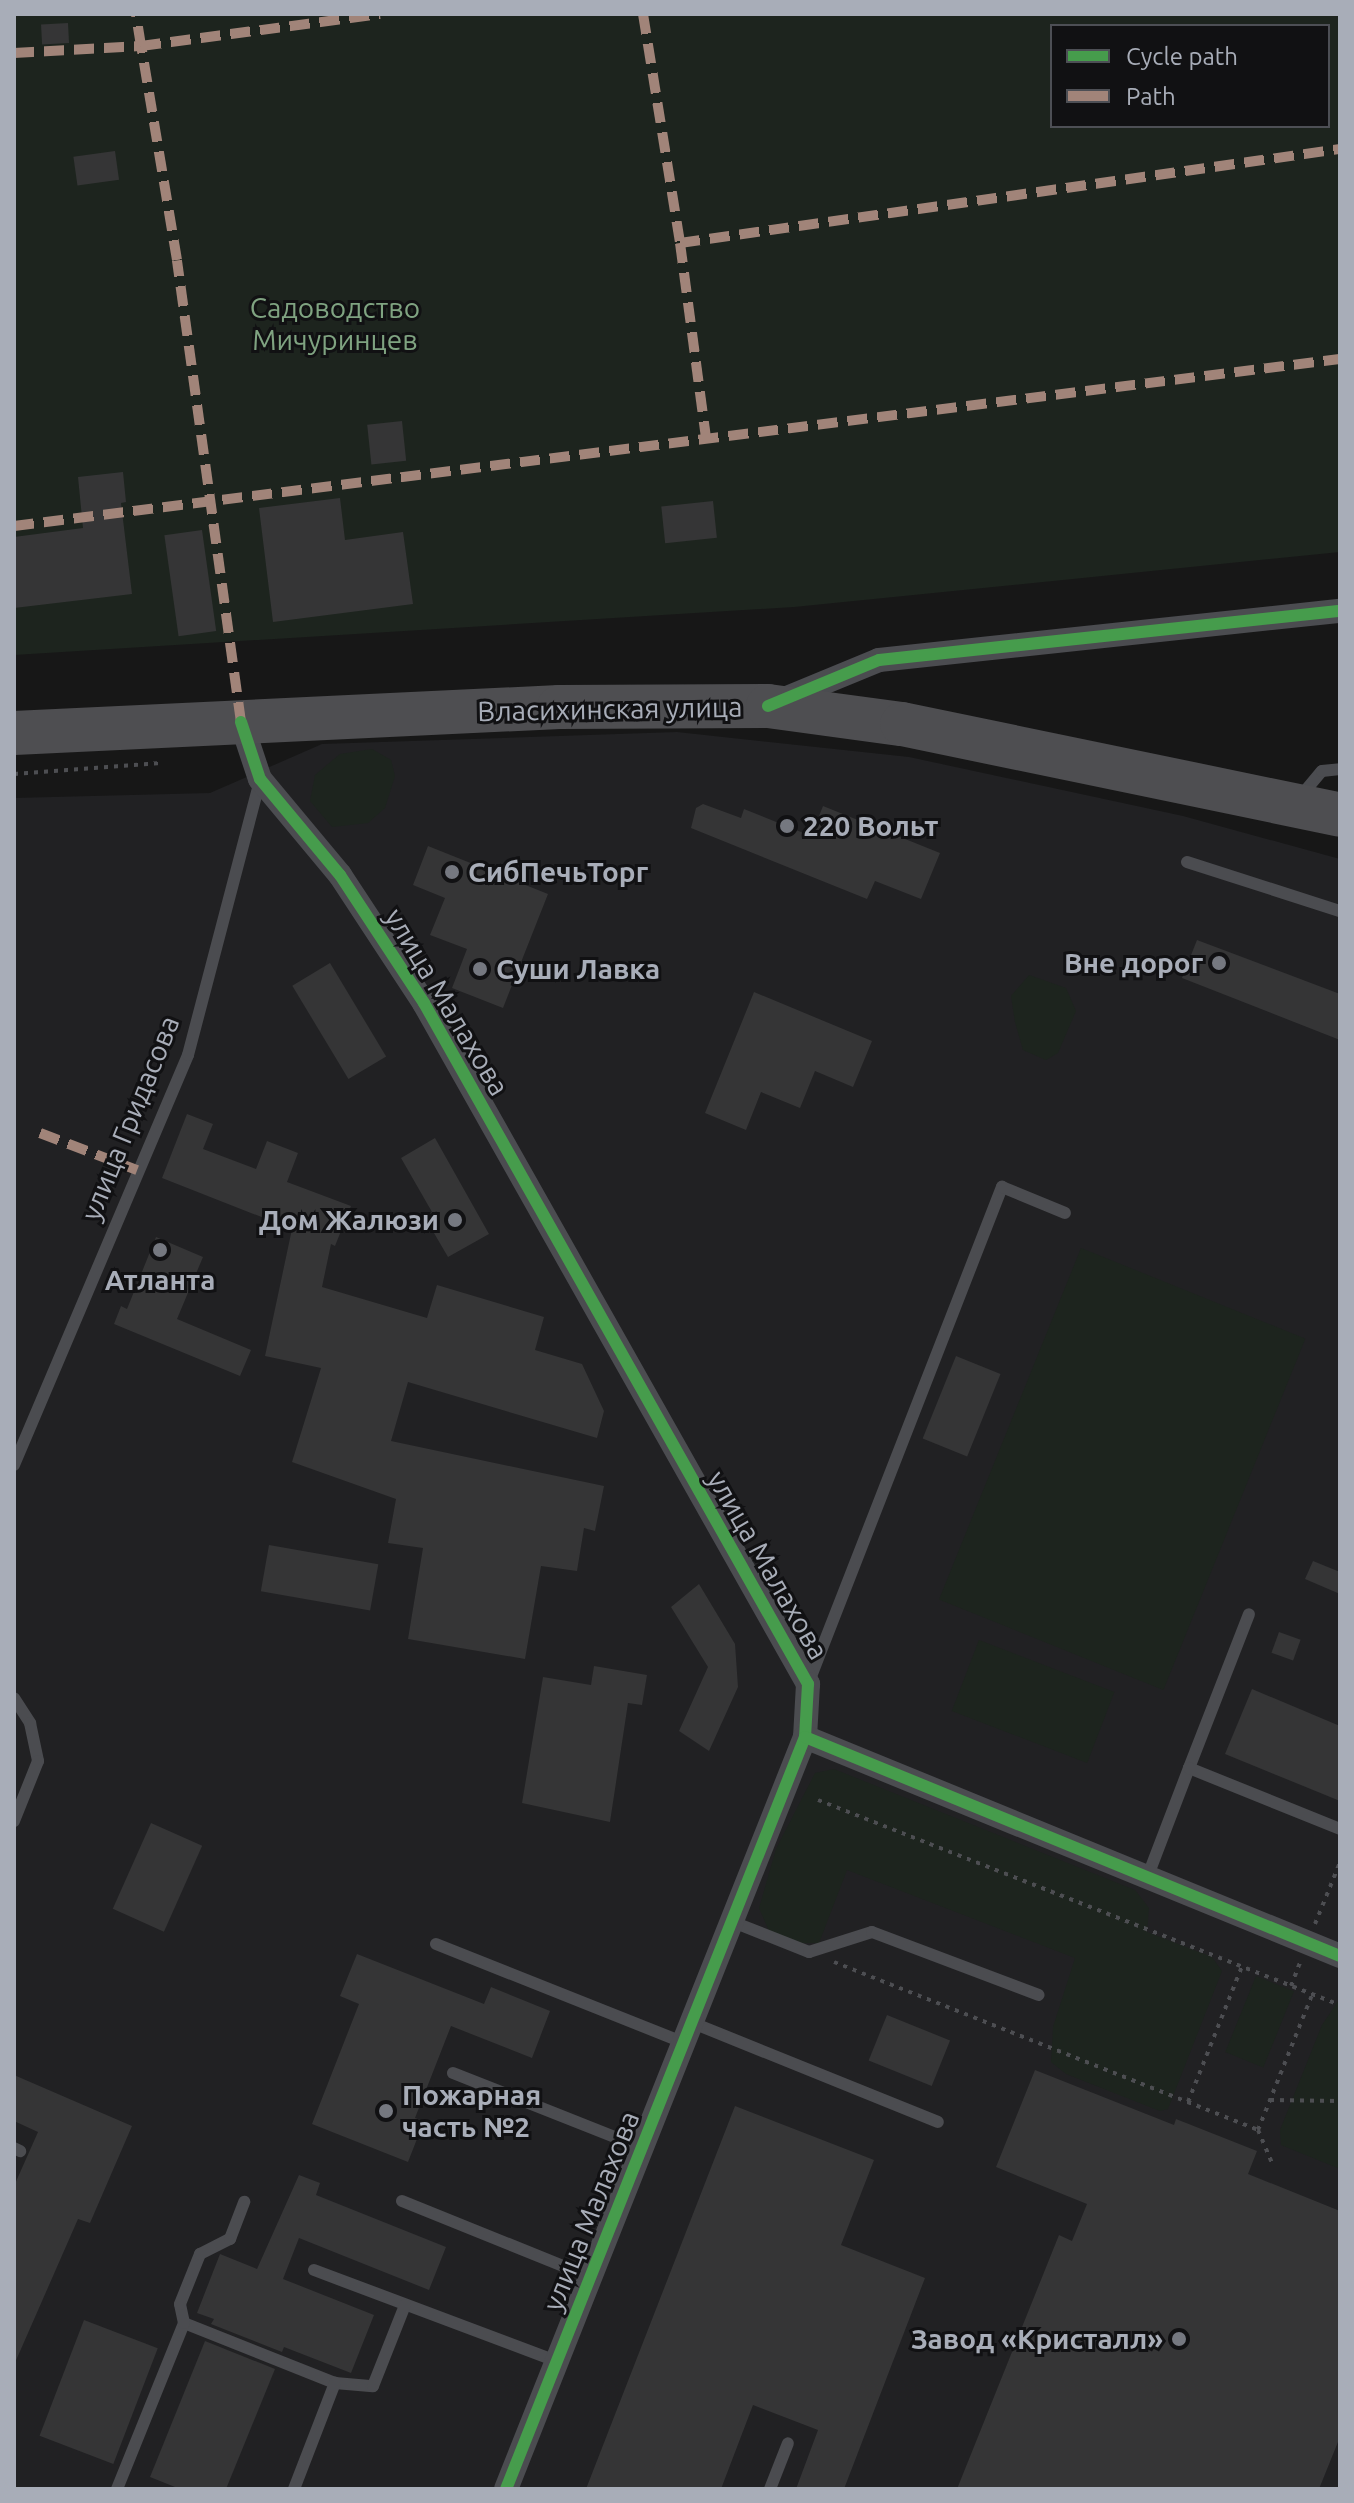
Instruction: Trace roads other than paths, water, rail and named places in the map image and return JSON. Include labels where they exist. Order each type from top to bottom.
[{"type":"highway","name":"Власихинская улица","points":[[14,733],[559,707],[768,706],[902,724],[1340,815]]},
{"type":"street","points":[[768,706],[879,660],[1340,611]]},
{"type":"street","points":[[241,722],[260,779]]},
{"type":"street","name":"улица Малахова","points":[[260,779],[340,875],[424,1003],[808,1684],[805,1737],[506,2489]]},
{"type":"street","points":[[805,1737],[1340,1956]]},
{"type":"lane","points":[[1294,804],[1322,771],[1340,769]]},
{"type":"lane","name":"улица Гридасова","points":[[14,1465],[188,1055],[260,779]]},
{"type":"lane","points":[[1187,862],[1340,911]]},
{"type":"lane","points":[[808,1684],[1002,1187],[1065,1213]]},
{"type":"lane","points":[[1147,1878],[1249,1614]]},
{"type":"lane","points":[[14,1698],[30,1723],[38,1761],[14,1821]]},
{"type":"lane","points":[[1189,1768],[1340,1829]]},
{"type":"lane","points":[[733,1922],[809,1952],[872,1932],[1039,1995]]},
{"type":"lane","points":[[436,1944],[938,2122]]},
{"type":"lane","points":[[453,2073],[642,2148]]},
{"type":"lane","points":[[402,2201],[590,2277]]},
{"type":"lane","points":[[117,2489],[184,2323],[180,2304],[200,2254],[230,2239],[244,2202]]},
{"type":"lane","points":[[314,2270],[556,2361]]},
{"type":"lane","points":[[184,2323],[335,2383],[373,2386],[405,2305]]},
{"type":"lane","points":[[294,2489],[335,2383]]},
{"type":"lane","points":[[770,2489],[788,2443]]},
{"type":"place","name":"220 Вольт","points":[[787,826]]},
{"type":"place","name":"СибПечьТорг","points":[[452,872]]},
{"type":"place","name":"Вне дорог","points":[[1219,963]]},
{"type":"place","name":"Суши Лавка","points":[[480,969]]},
{"type":"place","name":"Дом Жалюзи","points":[[455,1220]]},
{"type":"place","name":"Атланта","points":[[160,1250]]},
{"type":"place","name":"Пожарная часть №2","points":[[386,2111]]},
{"type":"place","name":"Завод «Кристалл»","points":[[1179,2339]]},
{"type":"park label","name":"Садоводство Мичуринцев","points":[[335,324]]}]
